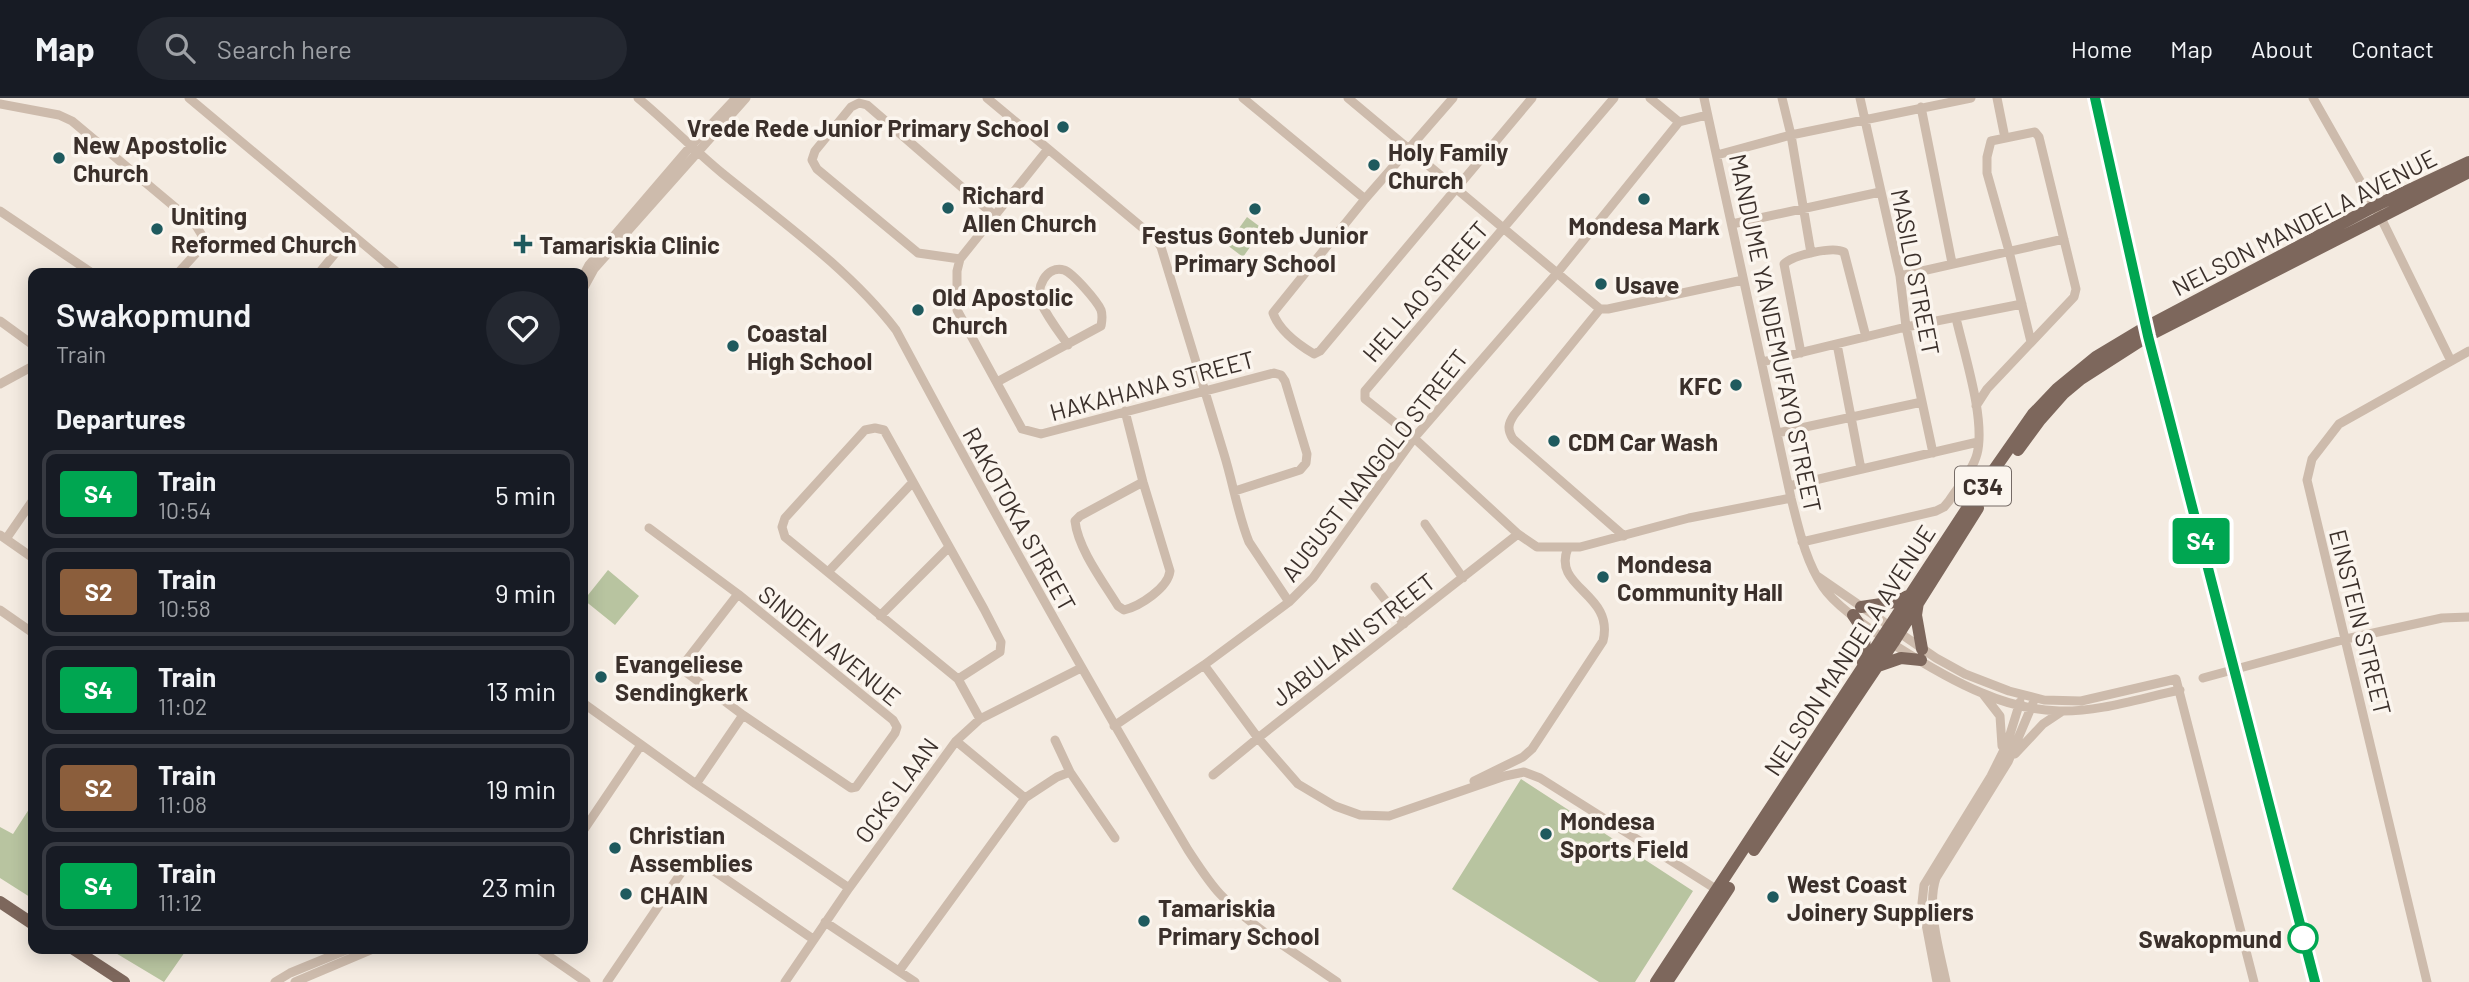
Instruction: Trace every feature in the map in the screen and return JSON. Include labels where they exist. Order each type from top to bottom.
[{"type":"main road","name":"NELSON MANDELA AVENUE","points":[[1656,982],[1875,667],[1914,597],[2040,420],[2063,394],[2081,379],[2148,336],[2469,162]]},
{"type":"main road","name":"NELSON MANDELA AVENUE","points":[[2378,211],[2469,172]]},
{"type":"main road","points":[[1861,670],[1866,643],[1857,611],[1914,597],[1922,654],[1875,667]]},
{"type":"main road","name":"NELSON MANDELA AVENUE","points":[[1667,982],[1861,670],[1891,634]]},
{"type":"main road","points":[[0,902],[28,921]]},
{"type":"main road","points":[[81,954],[124,982]]},
{"type":"street","points":[[189,98],[392,268]]},
{"type":"street","name":"RAKOTOKA STREET","points":[[638,98],[693,149],[801,238],[879,308],[896,330],[986,500],[1114,726],[1188,850],[1220,894],[1255,924],[1337,982]]},
{"type":"street","points":[[588,280],[594,269],[736,98]]},
{"type":"street","points":[[587,268],[693,149],[746,98]]},
{"type":"street","points":[[987,98],[1156,239],[1161,247],[1249,542],[1289,602]]},
{"type":"street","points":[[1243,98],[1365,199]]},
{"type":"street","points":[[1348,98],[1600,309],[1743,280]]},
{"type":"street","points":[[1452,98],[1365,199],[1273,313],[1276,323],[1314,354],[1320,351],[1532,98]]},
{"type":"street","name":"HELLAO STREET","points":[[1414,438],[1365,399],[1365,391],[1614,98]]},
{"type":"street","points":[[1650,98],[1679,122],[1707,115]]},
{"type":"street","name":"MANDUME YA NDEMUFAYO STREET","points":[[1704,98],[1791,498],[1811,567],[1824,589],[1891,634],[1983,694],[2019,705],[2062,711],[2101,707],[2180,690],[2176,679],[2081,701],[2055,701],[2000,688],[1922,654]]},
{"type":"street","points":[[1782,98],[1811,253]]},
{"type":"street","name":"MASILO STREET","points":[[1860,98],[1900,276],[1906,327],[1933,453]]},
{"type":"street","points":[[1717,155],[1791,135],[1970,98]]},
{"type":"street","points":[[1997,98],[2005,138]]},
{"type":"street","points":[[2313,98],[2378,211],[2451,361]]},
{"type":"street","points":[[994,215],[867,105],[859,103],[851,107],[815,151],[812,160],[817,169],[918,253],[960,259],[1048,149]]},
{"type":"street","points":[[0,104],[59,115],[72,121],[195,224],[203,237],[199,250],[183,268]]},
{"type":"street","points":[[1921,107],[1952,263]]},
{"type":"street","name":"AUGUST NANGOLO STREET","points":[[1114,726],[1204,665],[1289,602],[1332,554],[1414,438],[1558,272],[1679,122]]},
{"type":"street","points":[[1976,406],[1987,389],[2074,297],[2076,289],[2039,137],[2035,132],[1992,141],[1987,157],[1987,173],[2031,342]]},
{"type":"street","points":[[1731,224],[1880,192]]},
{"type":"street","points":[[0,211],[85,268]]},
{"type":"street","points":[[323,268],[351,234]]},
{"type":"street","points":[[1900,276],[2064,239]]},
{"type":"street","points":[[1801,353],[1784,264],[1788,260],[1811,253],[1836,249],[1844,252],[1866,337]]},
{"type":"street","name":"HAKAHANA STREET","points":[[960,259],[957,271],[957,310],[1022,429],[1030,433],[1041,434],[1274,373],[1281,375],[1307,454],[1306,463],[1300,470],[1235,491]]},
{"type":"street","points":[[997,382],[1068,345],[1101,326],[1102,318],[1097,302],[1068,271],[1059,269],[1052,271],[1041,284],[1038,293],[1068,345]]},
{"type":"street","points":[[1762,362],[1906,327],[2022,304]]},
{"type":"street","points":[[1600,309],[1508,424],[1513,439],[1624,536]]},
{"type":"street","points":[[1802,542],[1944,507],[1969,470],[1977,454],[1978,442],[1976,406],[1956,318]]},
{"type":"street","points":[[0,321],[28,341]]},
{"type":"street","points":[[1837,344],[1861,469]]},
{"type":"street","name":"EINSTEIN STREET","points":[[2427,982],[2307,480],[2312,459],[2339,424],[2469,351]]},
{"type":"street","points":[[0,384],[28,369]]},
{"type":"street","points":[[1777,433],[1922,402]]},
{"type":"street","points":[[1125,411],[1170,571],[1164,585],[1124,610],[1118,607],[1092,564],[1075,521],[1143,482]]},
{"type":"street","points":[[958,680],[1000,652],[1001,648],[985,609],[884,430],[865,430],[785,518],[782,527],[785,537],[958,680],[980,719]]},
{"type":"street","points":[[1414,438],[1518,534],[1537,547],[1568,548],[1689,518],[1791,498]]},
{"type":"street","points":[[1789,486],[1978,442]]},
{"type":"street","points":[[828,572],[913,482]]},
{"type":"street","points":[[28,506],[3,537],[28,554]]},
{"type":"street","points":[[1425,524],[1463,578]]},
{"type":"street","name":"SINDEN AVENUE","points":[[649,528],[738,594],[893,720],[897,727],[895,733],[856,787],[851,788],[743,715],[687,673],[686,661],[738,594]]},
{"type":"street","name":"JABULANI STREET","points":[[1213,775],[1518,534]]},
{"type":"street","points":[[880,616],[949,547]]},
{"type":"street","points":[[1441,797],[1524,757],[1532,749],[1603,641],[1606,628],[1603,614],[1568,575],[1564,557],[1568,548]]},
{"type":"street","points":[[1375,587],[1404,624]]},
{"type":"street","points":[[0,610],[28,630]]},
{"type":"street","points":[[2203,678],[2346,639],[2442,618],[2469,617]]},
{"type":"street","points":[[1204,665],[1258,738],[1298,784],[1335,806],[1360,815],[1389,816],[1524,772],[1540,778],[1721,892]]},
{"type":"street","name":"OCKS LAAN","points":[[785,982],[849,888],[956,741],[980,719],[1081,668]]},
{"type":"street","points":[[2180,690],[2254,982]]},
{"type":"street","points":[[2005,758],[2022,693]]},
{"type":"street","points":[[1983,694],[2000,716],[2005,758]]},
{"type":"street","points":[[1946,982],[1932,905],[1933,886],[2032,708],[2035,697]]},
{"type":"street","points":[[588,707],[696,785],[849,888]]},
{"type":"street","points":[[1937,982],[1922,903],[1924,885],[1991,776],[2005,758],[2062,711]]},
{"type":"street","points":[[696,785],[743,715]]},
{"type":"street","points":[[1055,740],[1070,772],[1115,838]]},
{"type":"street","points":[[956,741],[1025,798]]},
{"type":"street","points":[[588,824],[641,745]]},
{"type":"street","points":[[899,971],[1025,798],[1057,777],[1070,772]]},
{"type":"street","points":[[607,982],[685,867],[692,861],[701,862],[813,939]]},
{"type":"street","points":[[825,922],[915,982]]},
{"type":"street","points":[[275,982],[336,954]]},
{"type":"street","points":[[295,982],[361,954]]},
{"type":"street","points":[[546,954],[586,982]]},
{"type":"green space","points":[[1247,217],[1263,229],[1243,257],[1227,245]]},
{"type":"green space","points":[[608,570],[639,596],[615,625],[588,603],[588,595]]},
{"type":"green space","name":"Mondesa Sports Field","points":[[1521,779],[1693,891],[1635,982],[1599,982],[1452,889]]},
{"type":"green space","points":[[28,811],[28,896],[0,878],[0,827],[13,834]]},
{"type":"green space","points":[[117,954],[184,954],[164,982]]},
{"type":"railway","points":[[2095,98],[2148,336],[2315,982]]},
{"type":"train","name":"S4","points":[[2095,98],[2148,336],[2315,982]]},
{"type":"place","name":"Vrede Rede Junior Primary School","points":[[1063,127]]},
{"type":"place","name":"New Apostolic Church","points":[[59,158]]},
{"type":"place","name":"Holy Family Church","points":[[1374,165]]},
{"type":"place","name":"Mondesa Mark","points":[[1644,199]]},
{"type":"place","name":"Richard Allen Church","points":[[948,208]]},
{"type":"place","name":"Festus Gonteb Junior Primary School","points":[[1255,209]]},
{"type":"place","name":"Uniting Reformed Church","points":[[157,229]]},
{"type":"place","name":"Tamariskia Clinic","points":[[523,244]]},
{"type":"place","name":"Usave","points":[[1601,284]]},
{"type":"place","name":"Old Apostolic Church","points":[[918,310]]},
{"type":"place","name":"Coastal High School","points":[[733,346]]},
{"type":"place","name":"KFC","points":[[1736,385]]},
{"type":"place","name":"CDM Car Wash","points":[[1554,441]]},
{"type":"place","name":"Mondesa Community Hall","points":[[1603,577]]},
{"type":"place","name":"Evangeliese Sendingkerk","points":[[601,677]]},
{"type":"place","name":"Mondesa Sports Field","points":[[1546,834]]},
{"type":"place","name":"Christian Assemblies","points":[[615,848]]},
{"type":"place","name":"CHAIN","points":[[626,894]]},
{"type":"place","name":"West Coast Joinery Suppliers","points":[[1773,897]]},
{"type":"place","name":"Tamariskia Primary School","points":[[1144,921]]},
{"type":"place","name":"Swakopmund","points":[[2303,938]]}]
